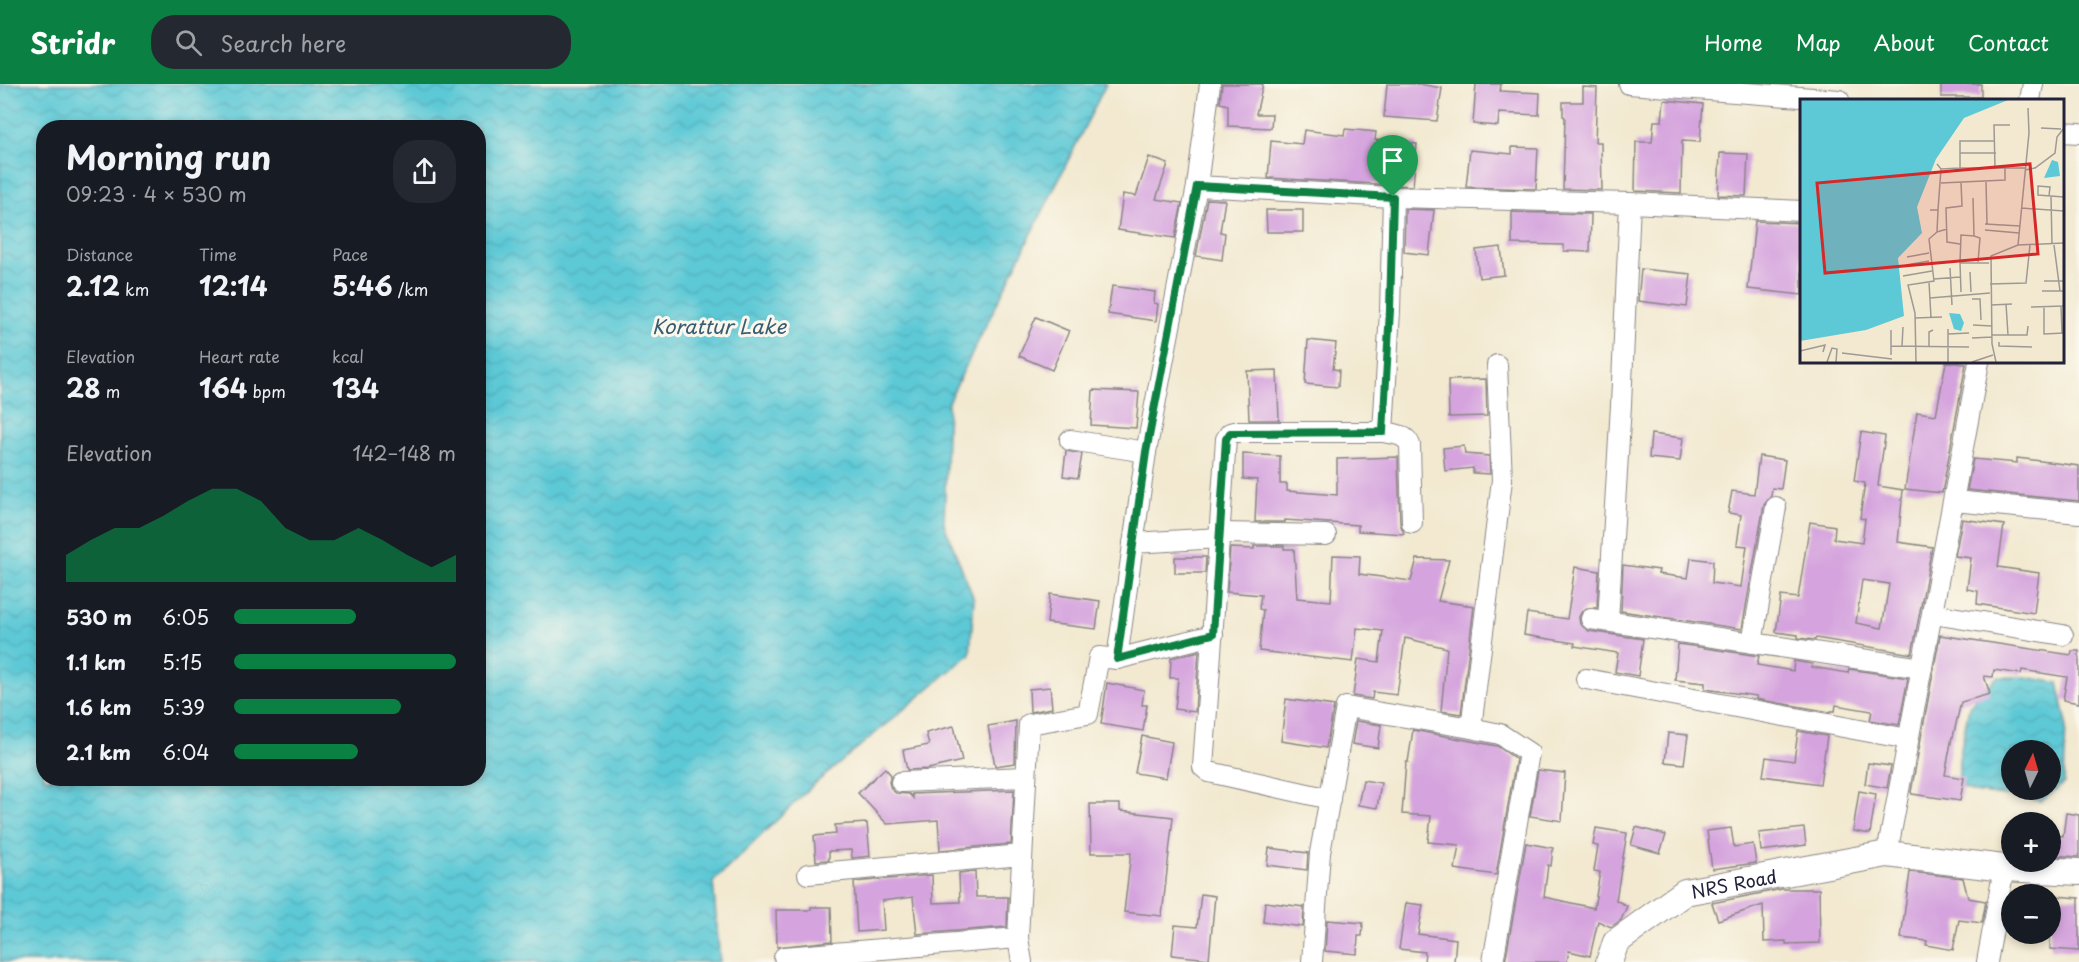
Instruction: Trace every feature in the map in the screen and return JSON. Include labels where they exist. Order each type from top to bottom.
[{"type":"street","points":[[1117,659],[1146,452],[1197,186],[1210,84]]},
{"type":"street","points":[[1629,84],[1737,89],[1824,99]]},
{"type":"street","points":[[2030,99],[2033,84]]},
{"type":"street","points":[[2064,132],[2079,133]]},
{"type":"street","points":[[1197,186],[1393,197],[1630,203],[1800,211]]},
{"type":"street","points":[[1383,432],[1390,310],[1393,197]]},
{"type":"street","points":[[1630,203],[1621,405],[1600,620],[1922,668]]},
{"type":"street","points":[[1887,854],[1979,363]]},
{"type":"street","points":[[1471,728],[1502,480],[1497,364]]},
{"type":"street","points":[[1330,799],[1205,770],[1203,763],[1226,439],[1230,433],[1383,432],[1404,437],[1410,445],[1412,523]]},
{"type":"street","points":[[1070,440],[1146,452]]},
{"type":"street","points":[[1954,501],[2079,513]]},
{"type":"street","points":[[1752,643],[1776,507]]},
{"type":"street","points":[[1133,543],[1220,536],[1326,535]]},
{"type":"street","points":[[1933,614],[2063,635]]},
{"type":"street","points":[[1022,962],[1018,938],[1029,724],[1088,714],[1100,657],[1117,659],[1213,634]]},
{"type":"street","points":[[1586,679],[1908,739]]},
{"type":"street","points":[[1312,962],[1320,853],[1346,706],[1500,734],[1529,753],[1493,962]]},
{"type":"street","points":[[901,782],[1026,777]]},
{"type":"street","name":"NRS Road","points":[[1609,962],[1616,942],[1685,892],[1887,854],[2001,868]]},
{"type":"street","points":[[808,874],[1022,855]]},
{"type":"street","name":"NRS Road","points":[[2061,871],[2079,872]]},
{"type":"street","points":[[1987,962],[2003,872]]},
{"type":"street","points":[[784,957],[1018,938]]},
{"type":"water","name":"Korattur Lake","points":[[0,84],[1106,84],[948,402],[944,524],[974,599],[970,654],[811,787],[713,882],[720,962],[0,962]]},
{"type":"water","points":[[1997,677],[2027,677],[2058,683],[2066,719],[2064,783],[2061,785],[2061,740],[2001,740],[2001,796],[1974,792],[1959,786],[1959,760],[1969,706]]},
{"type":"building","points":[[1222,84],[1263,84],[1256,114],[1272,114],[1271,128],[1228,126],[1228,105],[1220,103]]},
{"type":"building","points":[[1387,84],[1419,84],[1442,88],[1437,121],[1384,117]]},
{"type":"building","points":[[1476,84],[1501,84],[1500,91],[1540,93],[1539,115],[1499,113],[1498,126],[1473,124]]},
{"type":"building","points":[[1941,84],[1981,84],[1981,97],[1941,97]]},
{"type":"building","points":[[1583,87],[1597,88],[1595,142],[1601,142],[1602,190],[1563,189],[1565,117],[1563,116],[1563,102],[1583,102]]},
{"type":"building","points":[[1664,100],[1703,104],[1700,142],[1682,141],[1681,193],[1635,191],[1636,142],[1652,142],[1654,121],[1662,121]]},
{"type":"building","points":[[1345,129],[1376,132],[1375,140],[1417,144],[1413,186],[1268,178],[1271,141],[1302,144],[1304,130],[1344,135]]},
{"type":"building","points":[[1512,147],[1538,148],[1536,189],[1466,187],[1470,150],[1512,154]]},
{"type":"building","points":[[1720,153],[1748,154],[1746,196],[1718,195]]},
{"type":"building","points":[[1149,157],[1168,164],[1156,199],[1182,203],[1175,238],[1118,230],[1123,194],[1136,196]]},
{"type":"building","points":[[1207,199],[1225,200],[1220,232],[1225,233],[1222,260],[1196,256]]},
{"type":"building","points":[[1405,209],[1434,210],[1429,255],[1404,252]]},
{"type":"building","points":[[1266,210],[1303,210],[1303,232],[1267,232]]},
{"type":"building","points":[[1512,212],[1591,214],[1590,252],[1564,251],[1564,245],[1512,244]]},
{"type":"building","points":[[1755,221],[1800,223],[1800,295],[1748,289]]},
{"type":"building","points":[[1501,247],[1504,275],[1479,278],[1476,250]]},
{"type":"building","points":[[1641,269],[1691,274],[1687,307],[1638,301]]},
{"type":"building","points":[[1112,286],[1155,292],[1154,303],[1158,304],[1156,321],[1108,314]]},
{"type":"building","points":[[1036,317],[1069,331],[1052,370],[1019,356]]},
{"type":"building","points":[[1308,340],[1336,343],[1333,369],[1339,370],[1338,387],[1305,384]]},
{"type":"building","points":[[1946,363],[1966,364],[1942,493],[1905,489],[1917,412],[1936,415]]},
{"type":"building","points":[[1277,370],[1279,420],[1249,420],[1247,371]]},
{"type":"building","points":[[1486,379],[1487,416],[1449,417],[1448,380]]},
{"type":"building","points":[[1093,390],[1139,392],[1136,428],[1091,425]]},
{"type":"building","points":[[1861,432],[1885,436],[1878,486],[1903,490],[1898,542],[1932,547],[1912,654],[1816,638],[1815,640],[1798,638],[1798,635],[1776,632],[1781,596],[1798,598],[1810,522],[1835,526],[1834,539],[1862,543],[1865,519],[1860,518],[1865,483],[1854,481]],"holes":[[[1862,580],[1889,584],[1882,628],[1856,623]]]},
{"type":"building","points":[[1651,434],[1683,438],[1680,461],[1649,458]]},
{"type":"building","points":[[1464,446],[1465,454],[1489,456],[1490,474],[1473,473],[1473,468],[1445,471],[1443,448]]},
{"type":"building","points":[[1066,451],[1082,454],[1078,478],[1063,476]]},
{"type":"building","points":[[1243,454],[1280,456],[1280,484],[1287,484],[1287,491],[1337,495],[1337,459],[1398,457],[1400,523],[1404,534],[1358,531],[1358,525],[1285,520],[1285,522],[1255,522],[1257,480],[1243,479]]},
{"type":"building","points":[[1759,456],[1785,460],[1781,489],[1772,488],[1771,496],[1764,505],[1742,629],[1621,611],[1623,565],[1659,570],[1658,574],[1688,578],[1691,558],[1713,561],[1712,583],[1741,587],[1747,546],[1737,545],[1741,515],[1728,513],[1732,491],[1754,494]]},
{"type":"building","points":[[2017,458],[2079,466],[2079,501],[1967,490],[1973,459],[2017,463]]},
{"type":"building","points":[[1962,519],[2004,525],[1998,567],[2039,573],[2034,613],[1977,604],[1978,591],[1967,589],[1971,558],[1955,556]]},
{"type":"building","points":[[1254,546],[1284,546],[1284,549],[1294,549],[1297,598],[1331,601],[1333,555],[1360,556],[1359,574],[1411,581],[1417,559],[1449,560],[1438,601],[1474,606],[1461,714],[1441,711],[1447,648],[1405,638],[1397,695],[1373,692],[1372,699],[1353,696],[1358,659],[1379,662],[1383,631],[1357,628],[1353,662],[1259,651],[1263,610],[1259,609],[1261,595],[1227,592],[1230,548],[1254,549]]},
{"type":"building","points":[[1175,557],[1206,557],[1205,573],[1175,573]]},
{"type":"building","points":[[1575,567],[1599,571],[1597,608],[1587,608],[1582,611],[1579,617],[1580,624],[1589,631],[1643,639],[1638,676],[1615,672],[1618,653],[1524,635],[1527,613],[1567,619]]},
{"type":"building","points":[[1050,594],[1100,601],[1096,629],[1047,623]]},
{"type":"building","points":[[1940,635],[2071,655],[2072,651],[2079,651],[2079,703],[2063,700],[2067,677],[2022,670],[2021,674],[1994,670],[1993,677],[1984,676],[1990,694],[1961,702],[1945,775],[1964,778],[1960,801],[1911,792]]},
{"type":"building","points":[[1678,644],[1759,656],[1757,665],[1793,671],[1794,661],[1812,664],[1811,667],[1848,673],[1849,669],[1908,678],[1899,725],[1870,720],[1872,711],[1836,705],[1835,711],[1830,712],[1756,699],[1757,696],[1705,689],[1705,683],[1675,680]]},
{"type":"building","points":[[1199,651],[1195,712],[1175,709],[1178,678],[1170,678],[1171,658]]},
{"type":"building","points":[[1107,683],[1144,690],[1142,705],[1147,705],[1143,731],[1101,724]]},
{"type":"building","points":[[1050,687],[1052,708],[1030,712],[1029,689]]},
{"type":"building","points":[[1286,699],[1334,706],[1326,748],[1281,741]]},
{"type":"building","points":[[1016,721],[1015,763],[995,766],[988,726]]},
{"type":"building","points":[[1356,721],[1381,725],[1378,748],[1352,744]]},
{"type":"building","points":[[954,726],[962,761],[928,769],[907,770],[903,750],[929,745],[926,733]]},
{"type":"building","points":[[1413,730],[1497,746],[1516,759],[1496,875],[1455,869],[1459,845],[1428,842],[1431,816],[1402,814],[1406,762],[1408,762]]},
{"type":"building","points":[[1798,731],[1827,736],[1820,784],[1763,776],[1766,757],[1794,761]]},
{"type":"building","points":[[1668,733],[1688,735],[1684,764],[1665,762]]},
{"type":"building","points":[[1142,736],[1172,742],[1166,778],[1135,773]]},
{"type":"building","points":[[1868,763],[1891,766],[1887,788],[1865,784]]},
{"type":"building","points":[[885,768],[891,775],[889,782],[891,789],[896,793],[909,794],[913,798],[912,794],[1014,790],[1011,844],[940,850],[938,820],[887,824],[858,793]]},
{"type":"building","points":[[1538,770],[1565,773],[1562,821],[1530,816]]},
{"type":"building","points":[[1363,780],[1381,783],[1377,808],[1358,805]]},
{"type":"building","points":[[1859,791],[1876,794],[1870,834],[1853,831]]},
{"type":"building","points":[[1090,804],[1120,804],[1120,811],[1173,817],[1162,916],[1124,912],[1131,853],[1091,853]]},
{"type":"building","points":[[2066,813],[2079,815],[2079,857],[2061,856],[2061,836],[2063,836]]},
{"type":"building","points":[[867,823],[870,856],[852,858],[851,850],[829,851],[829,860],[816,861],[814,836],[836,834],[835,825]]},
{"type":"building","points":[[1636,827],[1666,835],[1660,853],[1631,845]]},
{"type":"building","points":[[1596,828],[1627,833],[1616,900],[1627,906],[1621,920],[1611,927],[1598,921],[1590,956],[1569,951],[1567,962],[1505,962],[1526,843],[1553,848],[1551,866],[1548,865],[1544,897],[1594,908],[1600,872],[1594,871],[1598,846],[1593,845]]},
{"type":"building","points":[[1731,828],[1734,847],[1753,844],[1756,863],[1712,869],[1707,831]]},
{"type":"building","points":[[1804,828],[1806,845],[1761,851],[1759,833]]},
{"type":"building","points":[[1269,848],[1308,853],[1307,870],[1267,865]]},
{"type":"building","points":[[975,871],[976,897],[1008,897],[1007,927],[917,934],[913,897],[882,901],[884,930],[857,932],[854,882],[932,875],[933,903],[960,902],[959,873]]},
{"type":"building","points":[[1910,872],[1963,878],[1968,898],[1986,901],[1982,923],[1959,920],[1953,950],[1926,945],[1927,941],[1901,938]]},
{"type":"building","points":[[1782,889],[1819,889],[1820,943],[1764,942],[1763,905],[1718,920],[1712,903]]},
{"type":"building","points":[[1201,894],[1215,896],[1209,959],[1172,955],[1175,925],[1197,927]]},
{"type":"building","points":[[2061,896],[2079,898],[2079,951],[2050,949],[2050,944],[2061,944]]},
{"type":"building","points":[[1265,902],[1304,907],[1303,927],[1263,922]]},
{"type":"building","points":[[1406,903],[1423,905],[1418,934],[1456,939],[1454,962],[1424,962],[1425,952],[1399,949]]},
{"type":"building","points":[[811,907],[831,907],[832,941],[777,947],[776,910],[811,910]]},
{"type":"building","points":[[1327,920],[1363,923],[1362,936],[1358,936],[1357,954],[1325,951]]},
{"type":"route","points":[[1197,186],[1393,197],[1390,310],[1383,432],[1230,433],[1226,439],[1213,634],[1117,659],[1146,452],[1197,186]]}]
